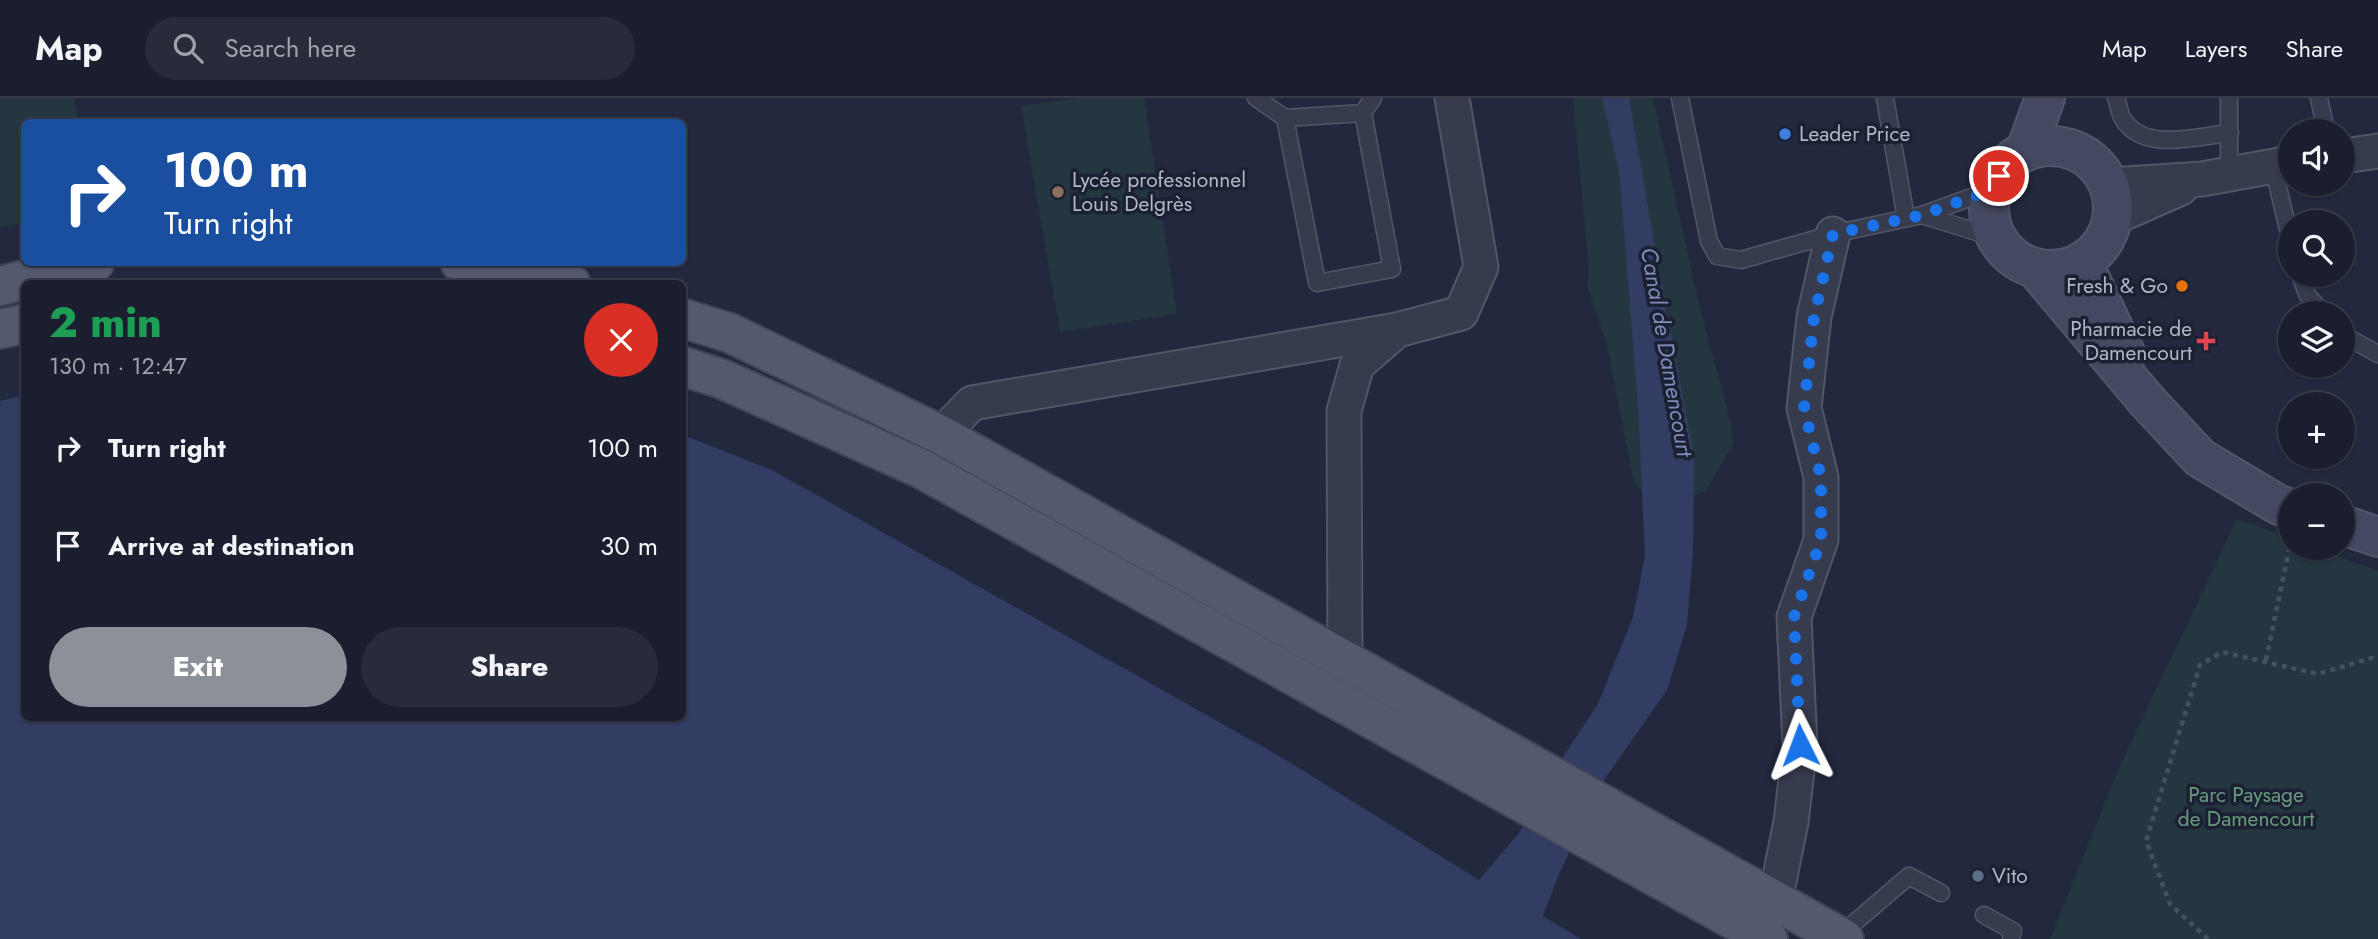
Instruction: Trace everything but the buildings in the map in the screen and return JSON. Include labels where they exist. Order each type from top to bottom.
[{"type":"main road","points":[[24,280],[79,266]]},
{"type":"main road","points":[[485,266],[560,280]]},
{"type":"main road","points":[[0,286],[21,281]]},
{"type":"main road","points":[[686,319],[730,333],[941,435],[1841,938]]},
{"type":"main road","points":[[0,329],[21,325]]},
{"type":"main road","points":[[686,367],[722,379],[920,468],[1768,939]]},
{"type":"street","points":[[941,435],[972,403],[1397,330],[1461,313],[1481,267],[1452,98]]},
{"type":"street","points":[[2025,150],[2045,98]]},
{"type":"street","points":[[2063,98],[2078,151]]},
{"type":"street","points":[[2057,145],[2078,151],[2098,166],[2111,202],[2110,229],[2099,248],[2082,262],[2056,270],[2035,268],[2010,255],[1996,238],[1988,211],[1991,190],[2008,162],[2025,150],[2057,145]]},
{"type":"street","points":[[2355,154],[2378,151]]},
{"type":"street","points":[[2111,202],[2215,176],[2278,165]]},
{"type":"street","points":[[1775,901],[1791,822],[1800,745],[1794,617],[1821,540],[1821,477],[1804,408],[1814,317],[1833,234]]},
{"type":"street","points":[[2082,262],[2147,401]]},
{"type":"street","points":[[2035,268],[2147,401],[2200,458],[2278,504]]},
{"type":"street","points":[[1345,661],[1344,411],[1357,365],[1397,330]]},
{"type":"street","points":[[2355,530],[2378,537]]},
{"type":"lane","points":[[1256,98],[1284,118],[1363,113]]},
{"type":"lane","points":[[1284,118],[1317,283],[1392,269],[1363,113],[1373,98]]},
{"type":"lane","points":[[1680,98],[1709,241],[1717,256],[1741,260],[1833,234],[1914,217],[1991,190]]},
{"type":"lane","points":[[1885,98],[1900,180],[1914,217]]},
{"type":"lane","points":[[2116,98],[2121,116],[2130,128],[2149,138],[2187,138],[2230,132]]},
{"type":"lane","points":[[2215,176],[2230,132],[2229,98]]},
{"type":"lane","points":[[2319,98],[2323,119]]},
{"type":"lane","points":[[1914,217],[1996,238]]},
{"type":"lane","points":[[2355,342],[2378,354]]},
{"type":"lane","points":[[1841,938],[1909,876],[1941,893]]},
{"type":"lane","points":[[1984,915],[2013,931],[2011,939]]},
{"type":"path","points":[[2266,660],[2287,560]]},
{"type":"path","points":[[2208,939],[2170,904],[2146,841],[2200,665],[2222,652],[2318,674],[2378,656]]},
{"type":"green space","points":[[0,98],[74,98],[78,119],[21,119],[21,224],[0,227]]},
{"type":"green space","points":[[1079,98],[1144,98],[1177,314],[1060,332],[1021,106]]},
{"type":"green space","points":[[1573,98],[1653,98],[1699,304],[1729,416],[1734,443],[1706,490],[1666,509],[1634,483],[1607,345],[1587,286],[1589,270]]},
{"type":"green space","name":"Parc Paysage de Damencourt","points":[[2237,519],[2278,534],[2278,560],[2348,560],[2378,571],[2378,939],[2050,939],[2117,772]]},
{"type":"water","name":"Canal de Damencourt","points":[[1602,98],[1629,98],[1694,455],[1693,551],[1687,625],[1667,690],[1604,780],[1559,874],[1543,916],[1581,939],[0,939],[0,401],[21,396],[21,721],[686,721],[686,436],[774,471],[1286,760],[1479,880],[1519,833],[1598,704],[1633,617],[1645,556],[1638,405],[1619,170]]},
{"type":"place","name":"Leader Price","points":[[1785,134]]},
{"type":"place","name":"Lycée professionnel Louis Delgrès","points":[[1058,192]]},
{"type":"place","name":"Fresh & Go","points":[[2182,286]]},
{"type":"place","name":"Pharmacie de Damencourt","points":[[2206,341]]},
{"type":"place","name":"Vito","points":[[1978,876]]},
{"type":"route","points":[[1800,745],[1794,617],[1821,540],[1821,477],[1804,408],[1814,317],[1833,234],[1922,215],[1991,190],[1999,176]]}]
